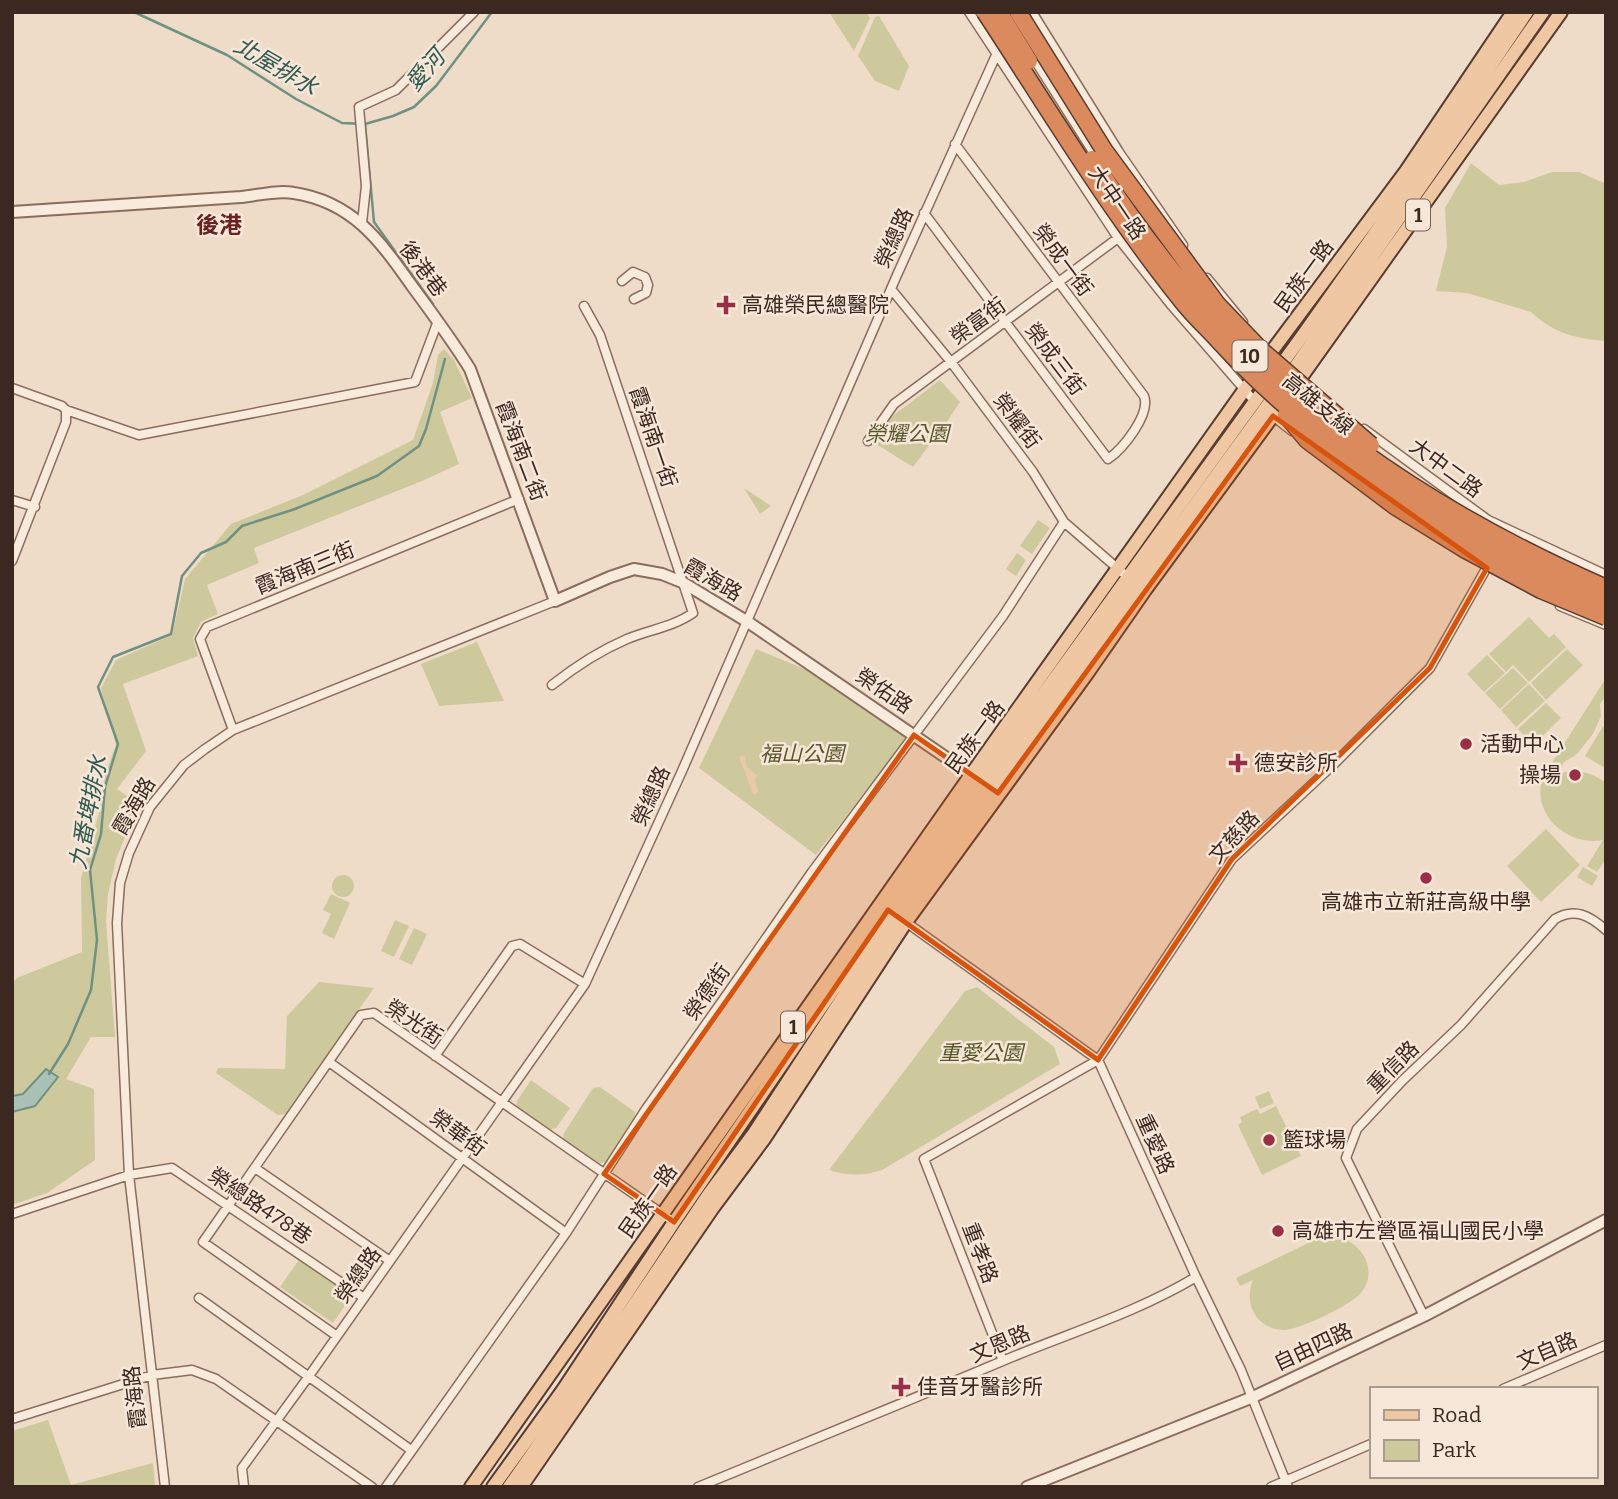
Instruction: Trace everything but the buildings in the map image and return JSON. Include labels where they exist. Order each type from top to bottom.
[{"type":"highway","points":[[976,12],[1042,99]]},
{"type":"highway","name":"高雄支線","points":[[987,12],[1097,187],[1183,303],[1250,385],[1433,515],[1512,559],[1606,602]]},
{"type":"highway","name":"高雄支線","points":[[1000,12],[1120,201],[1192,293],[1233,340],[1301,403],[1374,460],[1437,501],[1520,548],[1606,587]]},
{"type":"highway","points":[[1014,12],[1104,150],[1217,304],[1261,350],[1437,501]]},
{"type":"highway","points":[[1014,12],[1113,176],[1180,261],[1247,329]]},
{"type":"highway","points":[[1250,385],[1307,440],[1396,507],[1541,590],[1606,617]]},
{"type":"main road","name":"民族一路","points":[[493,1487],[563,1391],[674,1222],[984,784],[1132,581],[1272,351],[1406,171],[1513,12]]},
{"type":"main road","name":"民族一路","points":[[1293,369],[1425,162],[1527,12]]},
{"type":"main road","name":"民族一路","points":[[471,1487],[662,1214],[892,913],[1132,581],[1264,409],[1543,12]]},
{"type":"main road","name":"民族一路","points":[[1293,369],[1561,12]]},
{"type":"main road","name":"民族一路","points":[[509,1487],[708,1195],[754,1133],[892,913]]},
{"type":"main road","name":"民族一路","points":[[521,1487],[712,1209],[764,1139],[892,913]]},
{"type":"street","points":[[362,223],[366,186],[359,107],[396,90],[474,12]]},
{"type":"street","name":"大中一路","points":[[969,12],[1118,238],[1172,306],[1210,348],[1250,385],[1264,409]]},
{"type":"street","points":[[987,12],[1006,40]]},
{"type":"street","name":"大中一路","points":[[1000,12],[1014,29],[1110,178],[1194,288],[1231,326],[1247,329]]},
{"type":"street","name":"大中一路","points":[[1014,12],[1014,29]]},
{"type":"street","name":"大中一路","points":[[1032,12],[1119,152],[1203,273],[1243,320],[1247,329],[1293,369]]},
{"type":"street","name":"榮總路","points":[[244,1487],[242,1468],[585,984],[748,622],[955,144],[997,53],[1014,29]]},
{"type":"street","name":"榮成一街","points":[[955,144],[1144,396],[1146,402],[1141,418],[1124,444],[1108,459]]},
{"type":"street","name":"後港巷","points":[[12,212],[294,193],[340,208],[362,223],[388,253],[438,321],[415,382],[139,435],[66,411],[56,402],[12,388]]},
{"type":"street","name":"榮成三街","points":[[925,213],[1108,459]]},
{"type":"street","name":"榮富街","points":[[868,441],[894,404],[1118,238]]},
{"type":"street","points":[[622,281],[633,272],[645,277],[648,285],[646,293],[634,299]]},
{"type":"street","name":"榮耀街","points":[[891,289],[951,362],[1033,472],[1064,522],[1132,581]]},
{"type":"street","name":"霞海南一街","points":[[552,685],[586,658],[693,613],[600,335],[584,306]]},
{"type":"street","name":"霞海南二街","points":[[438,321],[470,369],[555,601]]},
{"type":"street","points":[[1210,348],[1223,356],[1236,359],[1248,347],[1247,329]]},
{"type":"street","name":"大中二路","points":[[1293,369],[1367,432],[1478,513],[1508,530],[1606,575]]},
{"type":"street","points":[[1264,409],[1344,472],[1487,568],[1569,611],[1606,625]]},
{"type":"street","points":[[12,561],[50,469],[66,422],[66,411]]},
{"type":"street","name":"霞海南三街","points":[[233,730],[200,639],[207,627],[519,499]]},
{"type":"street","points":[[12,500],[35,507]]},
{"type":"street","name":"榮德街","points":[[386,1487],[566,1233],[654,1098],[812,872],[1003,616],[1064,522]]},
{"type":"street","name":"文慈路","points":[[924,1159],[1098,1060],[1232,859],[1334,764],[1430,668],[1508,530]]},
{"type":"street","points":[[1443,537],[1606,611]]},
{"type":"street","name":"霞海路","points":[[165,1487],[129,1175],[117,923],[120,883],[139,831],[159,796],[184,765],[233,730],[634,569],[662,574],[682,582],[748,622]]},
{"type":"street","name":"榮佑路","points":[[748,622],[984,784]]},
{"type":"street","name":"重信路","points":[[1424,1316],[1346,1158],[1357,1129],[1403,1080],[1461,1026],[1555,919],[1574,912],[1586,916],[1606,930]]},
{"type":"street","name":"重愛路","points":[[892,913],[1098,1060],[1253,1397],[1287,1483]]},
{"type":"street","points":[[435,1056],[512,946],[520,944],[585,984]]},
{"type":"street","name":"榮光街","points":[[337,1336],[204,1242],[361,1015],[373,1013],[674,1222]]},
{"type":"street","name":"榮華街","points":[[329,1062],[566,1233]]},
{"type":"street","name":"重孝路","points":[[924,1159],[1003,1360]]},
{"type":"street","name":"榮總路478巷","points":[[12,1214],[129,1175],[172,1168],[364,1298]]},
{"type":"street","points":[[255,1168],[390,1261]]},
{"type":"street","name":"自由四路","points":[[1027,1487],[1253,1397],[1424,1316],[1606,1220]]},
{"type":"street","name":"文恩路","points":[[698,1487],[897,1407],[1003,1360],[1131,1310],[1196,1277]]},
{"type":"street","points":[[199,1298],[411,1450]]},
{"type":"street","name":"文自路","points":[[1508,1387],[1606,1345]]},
{"type":"street","points":[[12,1419],[152,1375],[192,1370],[216,1379],[372,1487]]},
{"type":"street","points":[[1271,1487],[1287,1483],[1370,1444]]},
{"type":"highlighted area","points":[[1273,416],[1487,568],[1430,668],[1232,859],[1098,1060],[888,910],[674,1222],[604,1174],[914,735],[998,793]]},
{"type":"green space","points":[[829,12],[866,12],[870,18],[854,51]]},
{"type":"green space","points":[[879,16],[909,66],[899,91],[875,81],[858,56],[875,17]]},
{"type":"green space","points":[[1471,163],[1499,185],[1524,182],[1552,172],[1579,172],[1606,184],[1606,341],[1566,334],[1531,312],[1467,293],[1436,291],[1447,247],[1445,208]]},
{"type":"green space","points":[[444,349],[454,360],[472,398],[440,412],[459,464],[254,548],[259,563],[207,585],[218,614],[201,622],[193,638],[198,656],[123,684],[146,751],[117,789],[139,804],[116,859],[108,894],[106,922],[115,1037],[91,1037],[66,1079],[94,1089],[95,1160],[47,1193],[12,1205],[12,1112],[35,1105],[46,1069],[23,1094],[12,1096],[12,983],[17,978],[82,952],[81,878],[100,809],[105,775],[116,745],[101,688],[116,660],[172,635],[185,579],[231,524],[303,495],[413,440],[433,383],[438,355]]},
{"type":"green space","name":"榮耀公園","points":[[940,380],[960,402],[946,423],[948,428],[930,444],[913,467],[876,444],[890,418]]},
{"type":"green space","points":[[744,488],[771,506],[760,514]]},
{"type":"green space","points":[[1038,520],[1050,528],[1032,554],[1020,546]]},
{"type":"green space","points":[[1017,553],[1026,560],[1016,576],[1006,569]]},
{"type":"green space","points":[[1529,617],[1549,638],[1554,634],[1566,647],[1529,682],[1513,665],[1506,672],[1489,654]]},
{"type":"green space","points":[[477,642],[504,701],[439,706],[421,664]]},
{"type":"green space","name":"福山公園","points":[[756,649],[807,670],[908,736],[816,855],[699,768]]},
{"type":"green space","points":[[1567,649],[1583,665],[1546,700],[1531,683]]},
{"type":"green space","points":[[1487,655],[1505,673],[1484,692],[1467,674]]},
{"type":"green space","points":[[1513,668],[1528,683],[1500,709],[1485,693]]},
{"type":"green space","name":"操場","points":[[1606,678],[1606,696],[1600,704],[1601,716],[1593,734],[1576,755],[1564,762],[1556,775],[1582,772],[1606,783],[1606,859],[1597,872],[1587,866],[1603,840],[1590,841],[1565,833],[1547,815],[1540,791],[1543,777]]},
{"type":"green space","points":[[1529,684],[1545,701],[1516,727],[1501,710]]},
{"type":"green space","points":[[1546,703],[1561,718],[1533,745],[1518,729]]},
{"type":"green space","points":[[1603,726],[1606,728],[1606,764],[1603,767],[1585,756]]},
{"type":"green space","points":[[1546,829],[1580,865],[1541,902],[1507,866]]},
{"type":"green space","points":[[1583,867],[1598,876],[1592,886],[1577,877]]},
{"type":"green space","points":[[343,875],[351,878],[354,886],[351,894],[343,897],[335,894],[332,886],[335,878]]},
{"type":"green space","points":[[331,894],[350,903],[334,939],[322,933],[331,914],[323,910]]},
{"type":"green space","points":[[395,920],[409,926],[394,957],[381,951]]},
{"type":"green space","points":[[414,928],[427,934],[412,965],[399,959]]},
{"type":"green space","points":[[319,982],[374,988],[285,1114],[278,1115],[216,1073],[218,1068],[285,1069],[287,1016]]},
{"type":"green space","name":"重愛公園","points":[[977,987],[1054,1047],[1060,1064],[882,1170],[856,1174],[829,1170],[965,991]]},
{"type":"green space","points":[[531,1080],[570,1108],[556,1128],[549,1130],[516,1107]]},
{"type":"green space","points":[[600,1087],[635,1112],[635,1120],[608,1161],[599,1164],[563,1139],[564,1133],[593,1088]]},
{"type":"green space","points":[[1269,1091],[1274,1103],[1260,1109],[1255,1097]]},
{"type":"green space","name":"籃球場","points":[[1276,1106],[1301,1156],[1262,1175],[1238,1125],[1242,1122],[1240,1117],[1257,1109],[1260,1114]]},
{"type":"green space","points":[[1350,1223],[1354,1231],[1341,1238],[1356,1247],[1366,1260],[1368,1277],[1361,1293],[1336,1310],[1291,1329],[1276,1329],[1261,1322],[1250,1303],[1253,1280],[1240,1286],[1236,1278]]},
{"type":"green space","points":[[301,1257],[353,1294],[333,1323],[280,1287]]},
{"type":"green space","points":[[48,1420],[71,1485],[153,1463],[155,1487],[12,1487],[12,1431]]},
{"type":"sand","points":[[744,755],[747,767],[757,775],[755,781],[758,791],[755,795],[739,757]]},
{"type":"shaded area","points":[[46,1069],[58,1077],[35,1106],[12,1112],[12,1096],[23,1094]]},
{"type":"waterway","name":"北屋排水","points":[[134,12],[227,55],[296,99],[342,123],[365,124],[414,107],[436,86],[492,12]]},
{"type":"waterway","name":"九番埤排水","points":[[365,124],[374,222],[433,304]]},
{"type":"waterway","name":"九番埤排水","points":[[49,1074],[68,1044],[91,990],[97,940],[90,870],[101,834],[105,787],[118,744],[98,687],[113,657],[171,634],[182,576],[201,553],[226,542],[242,526],[295,509],[377,476],[419,446],[445,359]]},
{"type":"place","name":"高雄榮民總醫院","points":[[726,305]]},
{"type":"place","name":"活動中心","points":[[1466,744]]},
{"type":"place","name":"德安診所","points":[[1238,763]]},
{"type":"place","name":"操場","points":[[1575,775]]},
{"type":"place","name":"高雄市立新莊高級中學","points":[[1426,878]]},
{"type":"place","name":"籃球場","points":[[1269,1140]]},
{"type":"place","name":"高雄市左營區福山國民小學","points":[[1278,1231]]},
{"type":"place","name":"佳音牙醫診所","points":[[901,1387]]},
{"type":"district","name":"後港","points":[[219,225]]},
{"type":"water label","name":"愛河","points":[[425,70]]}]
